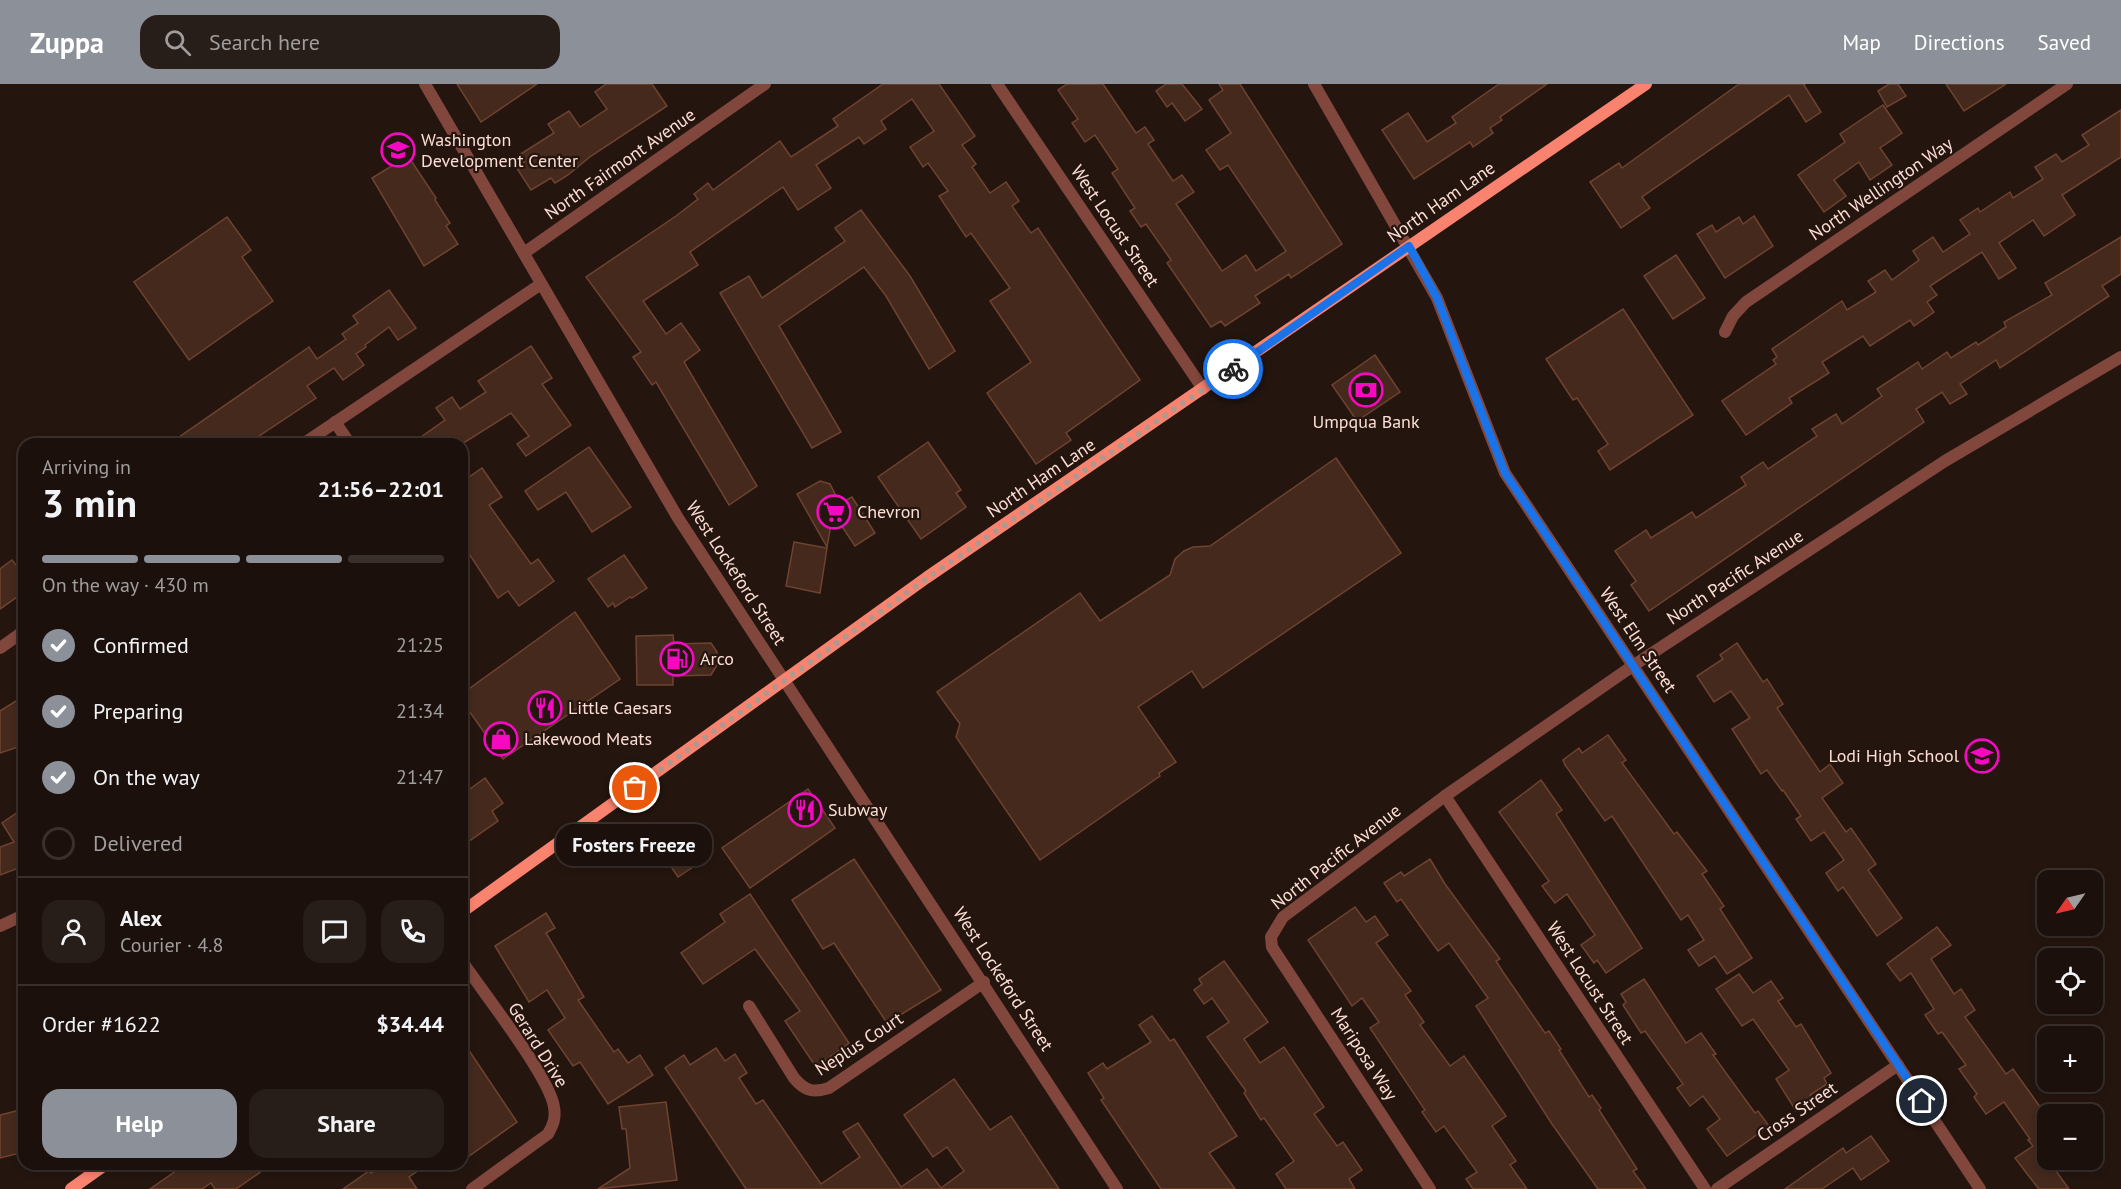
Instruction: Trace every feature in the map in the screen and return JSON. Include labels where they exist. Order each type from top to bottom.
[{"type":"main road","name":"North Ham Lane","points":[[468,908],[926,579],[1646,84]]},
{"type":"main road","points":[[71,1189],[98,1170]]},
{"type":"street","name":"West Lockeford Street","points":[[425,84],[678,518],[984,982],[1117,1189]]},
{"type":"street","name":"North Fairmont Avenue","points":[[524,253],[765,84]]},
{"type":"street","name":"West Locust Street","points":[[997,84],[1203,389]]},
{"type":"street","name":"West Elm Street","points":[[1314,84],[1348,147],[1409,246],[1437,298],[1505,473],[1980,1189]]},
{"type":"street","name":"North Wellington Way","points":[[1725,332],[1732,316],[1746,302],[2067,84]]},
{"type":"street","points":[[312,438],[541,284]]},
{"type":"street","name":"North Pacific Avenue","points":[[1271,937],[1283,917],[1445,796],[1634,665],[1945,461],[2121,357]]},
{"type":"street","points":[[335,422],[346,438]]},
{"type":"street","points":[[0,648],[18,636]]},
{"type":"street","name":"West Locust Street","points":[[1445,796],[1705,1189]]},
{"type":"street","points":[[0,926],[18,918]]},
{"type":"street","name":"Mariposa Way","points":[[1271,937],[1272,947],[1430,1189]]},
{"type":"street","name":"Gerard Drive","points":[[468,970],[545,1082],[554,1106],[555,1122],[548,1134],[472,1189]]},
{"type":"street","name":"Neplus Court","points":[[749,1006],[794,1078],[803,1088],[815,1092],[829,1088],[984,982]]},
{"type":"street","name":"Cross Street","points":[[1717,1189],[1898,1065]]},
{"type":"building","points":[[457,84],[537,84],[481,122]]},
{"type":"building","points":[[606,84],[652,84],[667,106],[591,156],[568,175],[555,183],[551,178],[531,190],[516,167],[524,162],[519,155],[554,133],[548,124],[569,111],[580,127],[607,109],[595,92]]},
{"type":"building","points":[[883,84],[939,84],[975,136],[962,145],[976,164],[972,167],[990,193],[1006,182],[1019,201],[1012,206],[1031,233],[1038,228],[1140,380],[1066,433],[1071,440],[1036,464],[987,393],[1031,362],[990,301],[1010,288],[971,233],[966,237],[939,196],[948,191],[928,163],[923,167],[910,147],[934,131],[912,99],[881,121],[886,129],[864,144],[859,137],[816,165],[831,188],[798,210],[783,187],[690,252],[698,265],[643,301],[666,334],[681,323],[700,350],[684,362],[757,486],[729,505],[656,382],[652,385],[633,357],[641,352],[586,277],[676,216],[698,199],[694,194],[708,183],[713,190],[780,141],[791,157],[838,126],[833,119]]},
{"type":"building","points":[[1067,84],[1103,84],[1136,133],[1145,127],[1154,140],[1148,144],[1173,181],[1182,175],[1194,192],[1176,204],[1222,271],[1246,255],[1256,271],[1286,251],[1228,165],[1220,170],[1206,150],[1231,133],[1209,100],[1223,90],[1219,84],[1240,84],[1342,244],[1291,278],[1289,274],[1255,296],[1260,303],[1225,326],[1221,321],[1211,327],[1167,263],[1171,260],[1146,224],[1141,227],[1130,211],[1135,208],[1112,173],[1118,169],[1095,135],[1085,142],[1072,123],[1078,119],[1058,90]]},
{"type":"building","points":[[1166,84],[1182,84],[1202,109],[1185,121],[1172,103],[1167,107],[1156,91]]},
{"type":"building","points":[[1499,84],[1547,84],[1500,117],[1502,120],[1490,128],[1493,133],[1473,147],[1470,142],[1414,179],[1382,130],[1408,113],[1427,142],[1456,123],[1452,117]]},
{"type":"building","points":[[1739,84],[1805,84],[1821,112],[1806,122],[1789,95],[1642,197],[1650,208],[1621,228],[1590,182],[1619,163],[1622,168]]},
{"type":"building","points":[[1889,84],[1898,84],[1906,96],[1887,107],[1878,91]]},
{"type":"building","points":[[1946,84],[2006,84],[1964,111]]},
{"type":"building","points":[[1883,105],[1902,133],[1880,148],[1892,165],[1870,180],[1859,162],[1834,180],[1846,196],[1824,212],[1798,175],[1845,142],[1840,134]]},
{"type":"building","points":[[2121,110],[2121,157],[2062,195],[2075,215],[2044,236],[2033,220],[1999,243],[2016,268],[1999,279],[1982,252],[1930,286],[1937,295],[1927,302],[1934,312],[1914,326],[1910,320],[1870,346],[1863,336],[1822,362],[1829,373],[1789,398],[1792,403],[1746,435],[1722,401],[1776,364],[1773,360],[1777,357],[1772,349],[1842,301],[1847,310],[1876,292],[1868,281],[1885,270],[1892,280],[1919,260],[1913,251],[1933,237],[1943,252],[1970,234],[1960,220],[1978,208],[1980,212],[2010,192],[2013,198],[2043,179],[2035,167],[2056,154],[2062,162],[2089,145],[2082,135]]},
{"type":"building","points":[[408,156],[436,198],[435,200],[450,223],[446,226],[458,244],[424,266],[372,178]]},
{"type":"building","points":[[861,210],[910,276],[955,351],[929,369],[886,296],[864,267],[779,326],[841,432],[812,448],[720,293],[749,276],[762,298],[845,241],[835,228]]},
{"type":"building","points":[[1754,216],[1773,246],[1725,278],[1697,234],[1712,225],[1716,232],[1739,217],[1743,224]]},
{"type":"building","points":[[227,217],[251,250],[242,257],[273,301],[189,360],[134,282]]},
{"type":"building","points":[[2121,237],[2121,274],[2102,286],[2109,296],[2000,368],[1996,360],[1960,384],[1967,394],[1950,404],[1942,392],[1916,409],[1924,422],[1649,611],[1631,585],[1636,581],[1615,551],[1646,530],[1651,538],[1692,512],[1696,518],[1746,485],[1741,477],[1763,462],[1768,469],[1817,436],[1812,429],[1836,414],[1842,424],[1882,396],[1877,389],[1918,362],[1922,369],[1947,352],[1951,358],[1976,342],[1978,345],[2006,327],[2004,322],[2052,295],[2045,283]]},
{"type":"building","points":[[1676,255],[1705,298],[1673,319],[1644,276]]},
{"type":"building","points":[[389,290],[416,328],[398,340],[389,327],[356,354],[364,365],[343,380],[334,368],[307,386],[316,398],[256,438],[178,438],[309,347],[317,359],[346,339],[342,334],[358,323],[353,316]]},
{"type":"building","points":[[1623,309],[1693,415],[1610,470],[1598,451],[1608,444],[1577,398],[1573,400],[1546,359]]},
{"type":"building","points":[[531,346],[552,378],[542,384],[571,425],[526,456],[517,444],[529,436],[511,413],[468,440],[468,438],[420,438],[445,420],[436,408],[452,397],[460,409],[486,392],[478,381]]},
{"type":"building","points":[[1375,355],[1400,392],[1357,421],[1332,385]]},
{"type":"building","points":[[928,442],[961,490],[956,493],[966,507],[921,539],[878,477]]},
{"type":"building","points":[[589,447],[631,507],[592,532],[566,492],[538,510],[525,491]]},
{"type":"building","points":[[1336,458],[1401,553],[1203,688],[1192,671],[1138,707],[1176,762],[1159,773],[1160,776],[1040,860],[956,737],[960,724],[937,692],[1080,593],[1100,621],[1170,575],[1175,559],[1184,551],[1193,547],[1210,546]]},
{"type":"building","points":[[482,468],[502,497],[489,505],[531,564],[538,559],[554,581],[519,606],[508,591],[498,598],[468,552],[468,478]]},
{"type":"building","name":"Chevron","points":[[820,481],[830,484],[836,496],[835,506],[852,497],[875,533],[855,546],[833,513],[827,547],[797,494]]},
{"type":"building","name":"Chevron","points":[[794,542],[827,548],[820,593],[786,586]]},
{"type":"building","points":[[624,555],[647,588],[615,607],[613,603],[608,607],[588,579]]},
{"type":"building","points":[[12,560],[16,565],[18,564],[18,596],[0,609],[0,569]]},
{"type":"building","points":[[575,612],[620,679],[503,759],[468,709],[468,690]]},
{"type":"building","name":"Arco","points":[[673,635],[674,644],[711,643],[717,652],[717,665],[711,675],[673,676],[673,685],[637,685],[636,636]]},
{"type":"building","points":[[1737,643],[1763,682],[1767,679],[1783,704],[1777,708],[1820,772],[1830,764],[1843,783],[1822,798],[1846,832],[1851,828],[1876,864],[1868,870],[1902,918],[1877,936],[1843,887],[1838,891],[1826,873],[1844,860],[1824,832],[1811,841],[1796,819],[1801,816],[1783,790],[1767,770],[1761,774],[1732,729],[1750,718],[1731,691],[1714,702],[1697,676],[1723,659],[1720,655]]},
{"type":"building","points":[[18,700],[18,747],[0,753],[0,711]]},
{"type":"building","points":[[1608,735],[1626,760],[1622,763],[1674,834],[1677,832],[1707,871],[1702,874],[1724,906],[1720,909],[1752,958],[1727,974],[1715,956],[1699,966],[1688,950],[1704,940],[1688,915],[1681,920],[1612,816],[1605,821],[1565,765],[1563,760],[1579,748],[1582,753]]},
{"type":"building","points":[[485,778],[503,803],[492,811],[498,821],[468,842],[468,791]]},
{"type":"building","points":[[1541,780],[1562,810],[1556,814],[1642,948],[1606,973],[1597,960],[1594,963],[1581,945],[1595,935],[1567,894],[1555,903],[1542,886],[1549,881],[1499,812]]},
{"type":"building","points":[[808,789],[835,828],[750,888],[722,848]]},
{"type":"building","points":[[18,812],[18,868],[0,875],[0,847],[14,842],[2,823]]},
{"type":"building","points":[[683,828],[705,859],[678,877],[657,846]]},
{"type":"building","points":[[854,859],[941,990],[887,1023],[834,943],[823,949],[792,900]]},
{"type":"building","points":[[1430,859],[1445,884],[1500,959],[1496,961],[1503,972],[1545,1033],[1549,1031],[1589,1097],[1592,1095],[1601,1108],[1599,1110],[1637,1169],[1633,1171],[1646,1189],[1598,1189],[1552,1124],[1476,1006],[1488,998],[1449,943],[1438,951],[1401,899],[1397,902],[1384,883],[1401,872],[1404,876]]},
{"type":"building","points":[[750,894],[849,1043],[816,1067],[785,1021],[800,1011],[755,949],[703,984],[681,953],[725,922],[720,914]]},
{"type":"building","points":[[1355,907],[1366,922],[1375,916],[1388,935],[1376,943],[1411,991],[1405,995],[1424,1022],[1420,1025],[1450,1066],[1464,1056],[1506,1116],[1492,1126],[1516,1161],[1510,1165],[1527,1189],[1473,1189],[1466,1179],[1477,1172],[1444,1126],[1436,1132],[1422,1112],[1425,1110],[1370,1028],[1379,1022],[1362,998],[1352,1006],[1308,940]]},
{"type":"building","points":[[546,913],[555,928],[546,933],[584,997],[578,1000],[614,1052],[618,1049],[628,1063],[640,1055],[653,1075],[608,1104],[580,1062],[573,1066],[548,1030],[565,1018],[547,990],[529,1002],[495,946]]},
{"type":"building","points":[[1937,927],[1951,945],[1931,959],[1954,994],[1961,989],[1975,1010],[1965,1017],[2006,1074],[2013,1069],[2038,1104],[2037,1170],[2055,1170],[2069,1189],[2039,1189],[2015,1158],[2033,1146],[2028,1140],[2030,1139],[2004,1102],[1986,1114],[1974,1097],[1977,1094],[1959,1069],[1966,1065],[1942,1032],[1938,1034],[1925,1015],[1934,1009],[1911,973],[1900,981],[1887,964]]},
{"type":"building","points":[[1224,961],[1268,1022],[1244,1039],[1260,1063],[1284,1047],[1324,1107],[1314,1114],[1337,1146],[1343,1142],[1362,1170],[1349,1179],[1355,1189],[1286,1189],[1276,1174],[1294,1161],[1264,1118],[1261,1120],[1244,1093],[1246,1091],[1207,1037],[1229,1022],[1212,998],[1204,1004],[1194,990],[1202,984],[1199,979]]},
{"type":"building","points":[[1739,974],[1753,993],[1771,981],[1783,998],[1778,1001],[1796,1027],[1801,1024],[1831,1073],[1824,1078],[1827,1084],[1810,1095],[1813,1099],[1796,1111],[1776,1079],[1789,1070],[1753,1019],[1742,1026],[1716,989]]},
{"type":"building","points":[[1644,979],[1686,1043],[1701,1033],[1716,1054],[1713,1055],[1755,1113],[1758,1111],[1769,1126],[1727,1156],[1707,1129],[1720,1119],[1703,1096],[1690,1106],[1677,1088],[1683,1084],[1645,1031],[1641,1033],[1623,1005],[1626,1002],[1621,994]]},
{"type":"building","points":[[1152,1016],[1170,1041],[1174,1039],[1237,1136],[1209,1153],[1235,1189],[1161,1189],[1101,1100],[1104,1098],[1088,1073],[1103,1063],[1107,1069],[1151,1042],[1139,1025]]},
{"type":"building","points":[[716,1048],[725,1061],[735,1054],[747,1073],[739,1078],[756,1104],[763,1100],[821,1184],[860,1157],[843,1132],[858,1123],[901,1187],[927,1169],[941,1188],[964,1171],[947,1147],[933,1157],[904,1115],[954,1079],[990,1130],[1011,1116],[1059,1189],[746,1189],[665,1068],[684,1055],[690,1065]]},
{"type":"building","points":[[468,1049],[517,1122],[468,1157]]},
{"type":"building","points":[[666,1102],[677,1180],[598,1189],[630,1168],[626,1129],[622,1129],[619,1107]]},
{"type":"building","points":[[18,1110],[18,1154],[0,1158],[0,1115]]},
{"type":"building","points":[[1871,1136],[1889,1161],[1861,1180],[1853,1168],[1822,1189],[1785,1189],[1843,1148],[1846,1153]]},
{"type":"building","points":[[177,1170],[263,1170],[236,1189],[215,1189],[211,1183],[202,1189],[150,1189]]},
{"type":"building","points":[[376,1170],[419,1170],[409,1177],[417,1189],[343,1189],[369,1171],[371,1173]]},
{"type":"way so far","points":[[635,788],[926,579],[1233,369]]},
{"type":"place","name":"Washington Development Center","points":[[398,150]]},
{"type":"place","name":"Umpqua Bank","points":[[1366,390]]},
{"type":"place","name":"Chevron","points":[[834,512]]},
{"type":"place","name":"Arco","points":[[677,659]]},
{"type":"place","name":"Little Caesars","points":[[545,708]]},
{"type":"place","name":"Lakewood Meats","points":[[501,739]]},
{"type":"place","name":"Lodi High School","points":[[1982,756]]},
{"type":"place","name":"Fosters Freeze","points":[[635,788]]},
{"type":"place","name":"Subway","points":[[805,810]]},
{"type":"route","points":[[1233,369],[1409,246],[1437,298],[1505,473],[1922,1101]]}]
